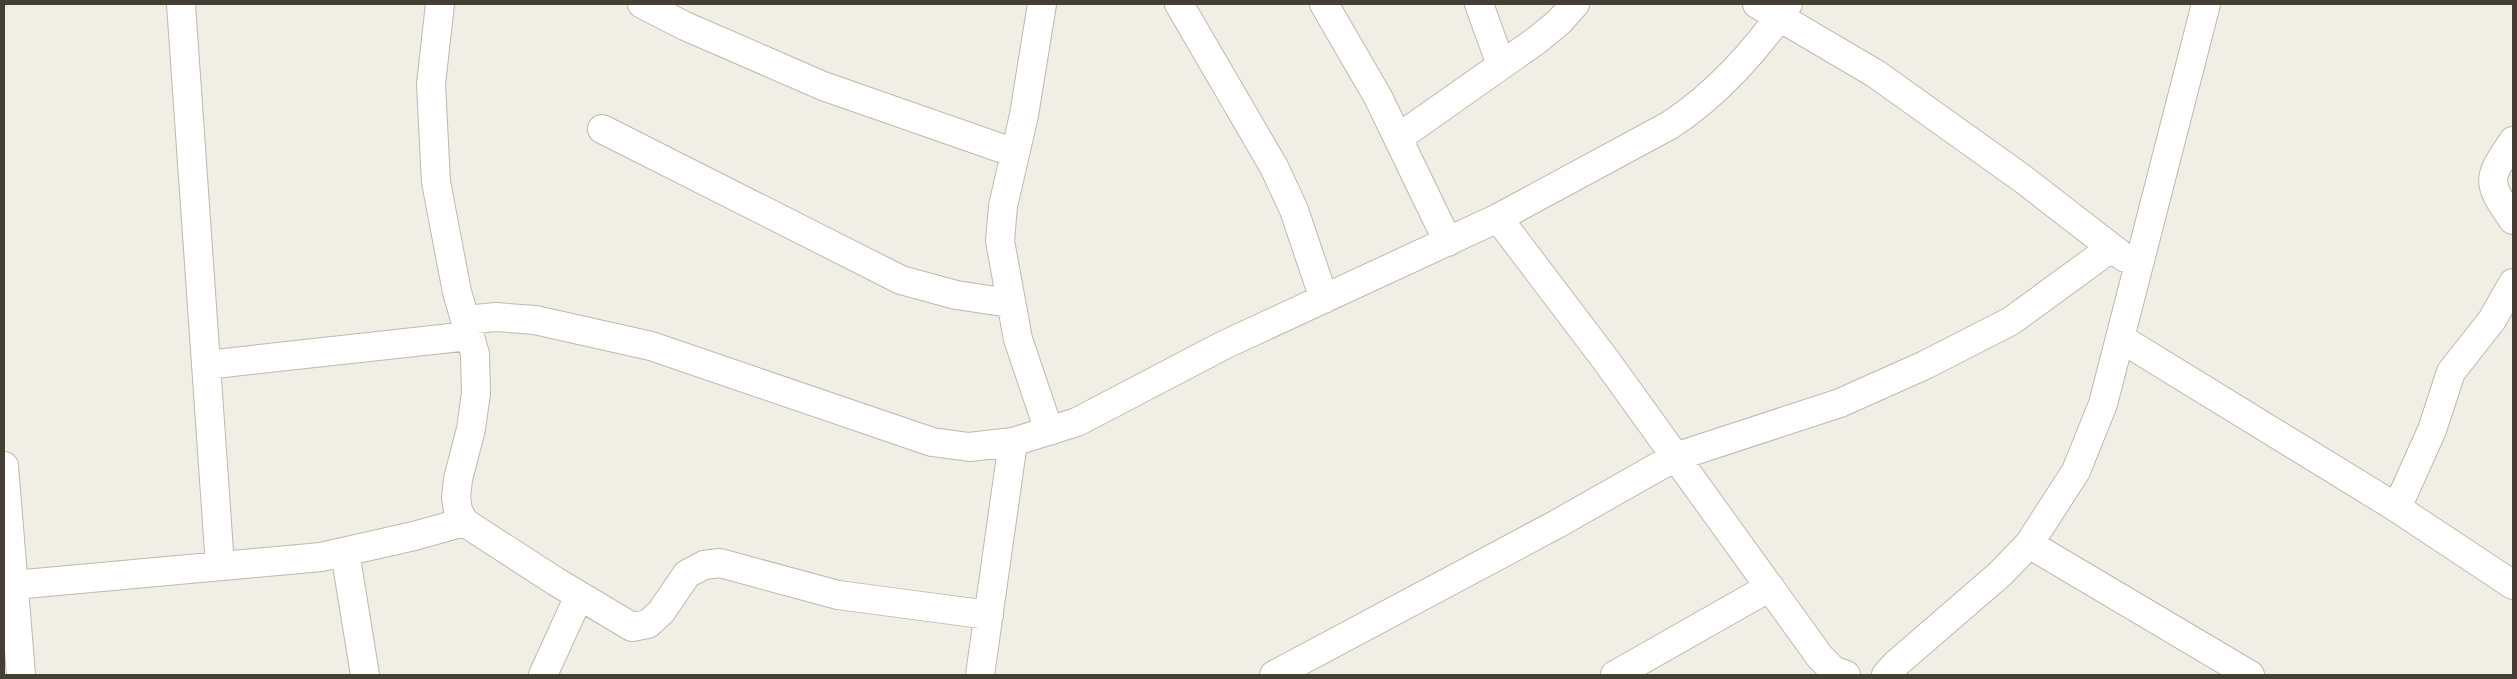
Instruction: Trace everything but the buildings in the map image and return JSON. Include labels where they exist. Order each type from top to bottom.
[{"type":"street","points":[[181,4],[220,566]]},
{"type":"street","points":[[440,4],[432,84],[436,182],[446,239],[475,354],[476,394],[471,428],[458,479],[456,498],[458,510],[464,522],[579,596],[632,627],[648,624],[662,612],[687,574],[704,565],[720,563],[838,595],[989,615]]},
{"type":"street","points":[[642,4],[685,26],[823,86],[1015,153]]},
{"type":"street","points":[[1042,4],[1015,153],[1003,206],[1000,241],[1018,339],[1049,431]]},
{"type":"street","points":[[1179,4],[1278,175],[1294,210],[1324,299]]},
{"type":"street","points":[[1324,4],[1378,97],[1448,242]]},
{"type":"street","points":[[1479,4],[1501,65]]},
{"type":"street","points":[[1398,138],[1559,22],[1575,4]]},
{"type":"street","points":[[1886,675],[1904,657],[2000,574],[2030,544],[2076,471],[2103,404],[2206,4]]},
{"type":"street","points":[[206,365],[467,328],[504,317],[535,320],[651,346],[932,442],[969,447],[1013,442],[1077,422],[1224,345],[1498,218],[1670,125],[1693,110],[1741,62],[1774,8],[1876,74],[2023,179],[2138,268]]},
{"type":"street","points":[[602,129],[901,280],[956,295],[1010,303]]},
{"type":"street","points":[[2513,141],[2495,168],[2492,187],[2513,220]]},
{"type":"street","points":[[1498,218],[1605,359],[1820,657],[1833,670],[1846,675]]},
{"type":"street","points":[[1274,675],[1558,524],[1675,456],[1840,403],[1926,365],[2011,321],[2111,248]]},
{"type":"street","points":[[2397,508],[2432,430],[2451,372],[2492,320],[2509,302]]},
{"type":"street","points":[[2120,338],[2397,508],[2513,585]]},
{"type":"street","points":[[980,675],[1013,442]]},
{"type":"street","points":[[4,466],[21,675]]},
{"type":"street","points":[[14,585],[321,557],[464,522]]},
{"type":"street","points":[[2030,544],[2250,675]]},
{"type":"street","points":[[345,552],[365,675]]},
{"type":"street","points":[[1615,675],[1770,587]]},
{"type":"street","points":[[543,675],[579,596]]}]
